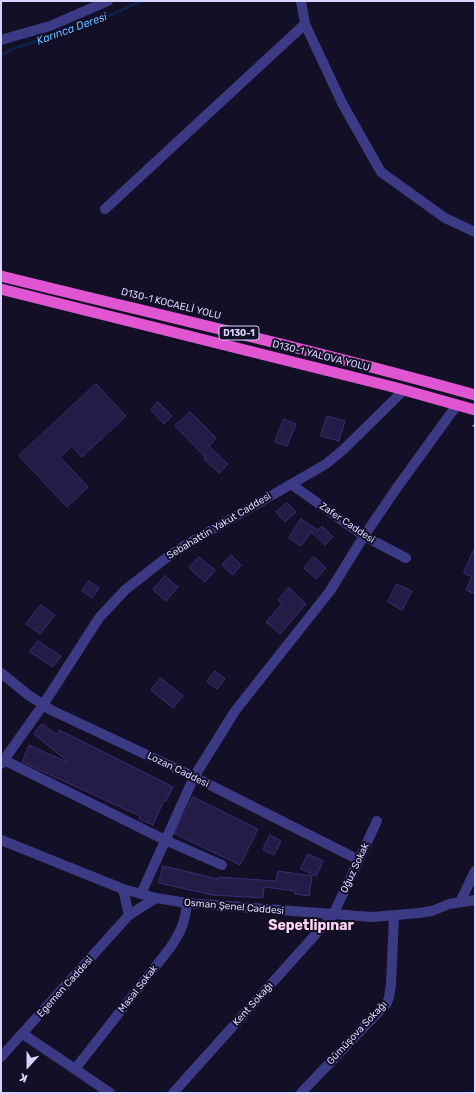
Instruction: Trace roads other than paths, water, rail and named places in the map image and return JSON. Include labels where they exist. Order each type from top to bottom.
[{"type":"highway","name":"D130-1 KOCAELİ YOLU","points":[[1,276],[362,364],[475,395]]},
{"type":"highway","name":"D130-1 YALOVA YOLU","points":[[1,289],[402,392],[474,413]]},
{"type":"street","points":[[1,40],[50,26],[108,1]]},
{"type":"street","points":[[301,1],[305,24],[342,103],[381,172],[445,218],[475,232]]},
{"type":"street","points":[[105,209],[305,24]]},
{"type":"street","points":[[402,392],[454,409],[474,413]]},
{"type":"street","name":"Sebahattin Yakut Caddesi","points":[[2,762],[42,705],[99,618],[125,590],[184,546],[326,464],[402,392]]},
{"type":"street","points":[[141,894],[164,840],[194,777],[235,711],[330,591],[364,536],[396,489],[454,409]]},
{"type":"street","name":"Zafer Caddesi","points":[[291,484],[364,536],[406,558]]},
{"type":"street","name":"Lozan Caddesi","points":[[1,673],[42,705],[194,777],[359,860]]},
{"type":"street","points":[[2,762],[164,840],[222,865]]},
{"type":"street","name":"Oğuz Sokak","points":[[333,915],[377,821]]},
{"type":"street","name":"Osman Şenel Caddesi","points":[[1,840],[77,872],[123,889],[156,898],[187,903],[372,917],[432,911],[460,902],[475,900]]},
{"type":"street","points":[[460,902],[475,871]]},
{"type":"street","points":[[123,889],[129,915]]},
{"type":"street","name":"Egemen Caddesi","points":[[1,1057],[24,1034],[129,915],[156,898]]},
{"type":"street","name":"Masal Sokak","points":[[75,1069],[170,948],[182,929],[185,920],[187,903]]},
{"type":"street","name":"Kent Sokağı","points":[[173,1093],[333,915]]},
{"type":"street","name":"Gümüşova Sokağı","points":[[301,1093],[387,1003],[391,985],[394,916]]},
{"type":"street","points":[[24,1034],[75,1069],[103,1091]]},
{"type":"waterway","name":"Karınca Deresi","points":[[1,55],[15,48],[98,21],[141,1]]},
{"type":"district","name":"Sepetlipınar","points":[[311,926]]}]
